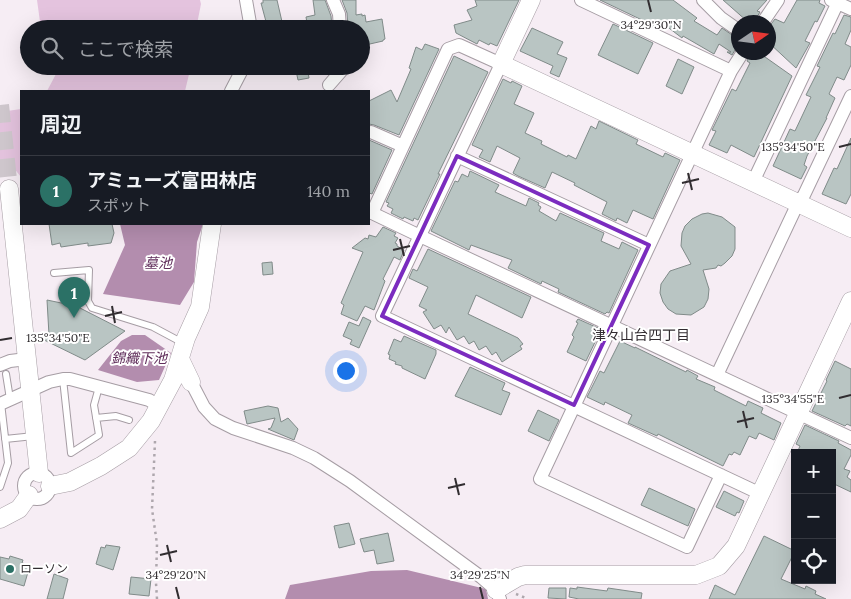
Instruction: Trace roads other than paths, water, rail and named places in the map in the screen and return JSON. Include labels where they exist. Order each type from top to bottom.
[{"type":"street","points":[[246,0],[249,20]]},
{"type":"street","points":[[333,0],[339,20]]},
{"type":"street","points":[[531,0],[382,316],[761,494]]},
{"type":"street","points":[[581,0],[731,71]]},
{"type":"street","points":[[703,0],[731,25]]},
{"type":"street","points":[[768,15],[778,0]]},
{"type":"street","points":[[752,182],[836,1],[851,9]]},
{"type":"street","points":[[851,228],[459,45],[448,49],[372,213],[851,438]]},
{"type":"street","points":[[721,475],[686,548],[540,479],[692,153],[738,60]]},
{"type":"street","points":[[231,90],[239,75]]},
{"type":"street","points":[[328,85],[337,75]]},
{"type":"street","points":[[717,375],[851,96]]},
{"type":"street","points":[[371,132],[403,146]]},
{"type":"street","points":[[457,156],[649,245]]},
{"type":"street","points":[[9,189],[35,436],[44,480],[47,494],[36,498],[29,495],[25,488],[26,481],[31,475],[44,480],[70,482],[101,466],[128,448],[151,421],[173,380],[182,351],[200,307],[212,225]]},
{"type":"street","points":[[182,351],[191,382],[204,407],[215,419],[233,428],[293,448],[314,458],[350,481],[481,577],[498,595],[518,577],[525,575],[683,576],[708,572],[719,566],[736,546],[851,301]]},
{"type":"street","points":[[3,369],[10,361],[27,359]]},
{"type":"street","points":[[4,402],[49,382],[70,379],[148,400],[159,406]]},
{"type":"street","points":[[0,519],[19,509],[29,495]]},
{"type":"lane","points":[[54,273],[89,270],[88,302],[92,308],[153,327],[182,351]]},
{"type":"lane","points":[[0,487],[3,468],[8,463],[3,436],[3,369]]},
{"type":"lane","points":[[63,379],[71,453],[99,435],[94,405],[99,387]]},
{"type":"lane","points":[[96,418],[116,416],[129,420]]},
{"type":"lane","points":[[3,436],[35,436]]},
{"type":"water","name":"墓池","points":[[120,225],[203,225],[197,242],[194,282],[180,305],[103,294],[125,245]]},
{"type":"water","name":"錦織下池","points":[[132,335],[145,335],[171,353],[159,380],[137,382],[98,370],[121,341]]},
{"type":"water","points":[[407,570],[486,589],[488,599],[285,599],[290,585],[371,571]]},
{"type":"tunnel","points":[[0,105],[9,189]]},
{"type":"place","name":"アミューズ富田林店","points":[[74,318]]},
{"type":"place","name":"ローソン","points":[[10,569]]},
{"type":"district","name":"津々山台四丁目","points":[[641,335]]}]
